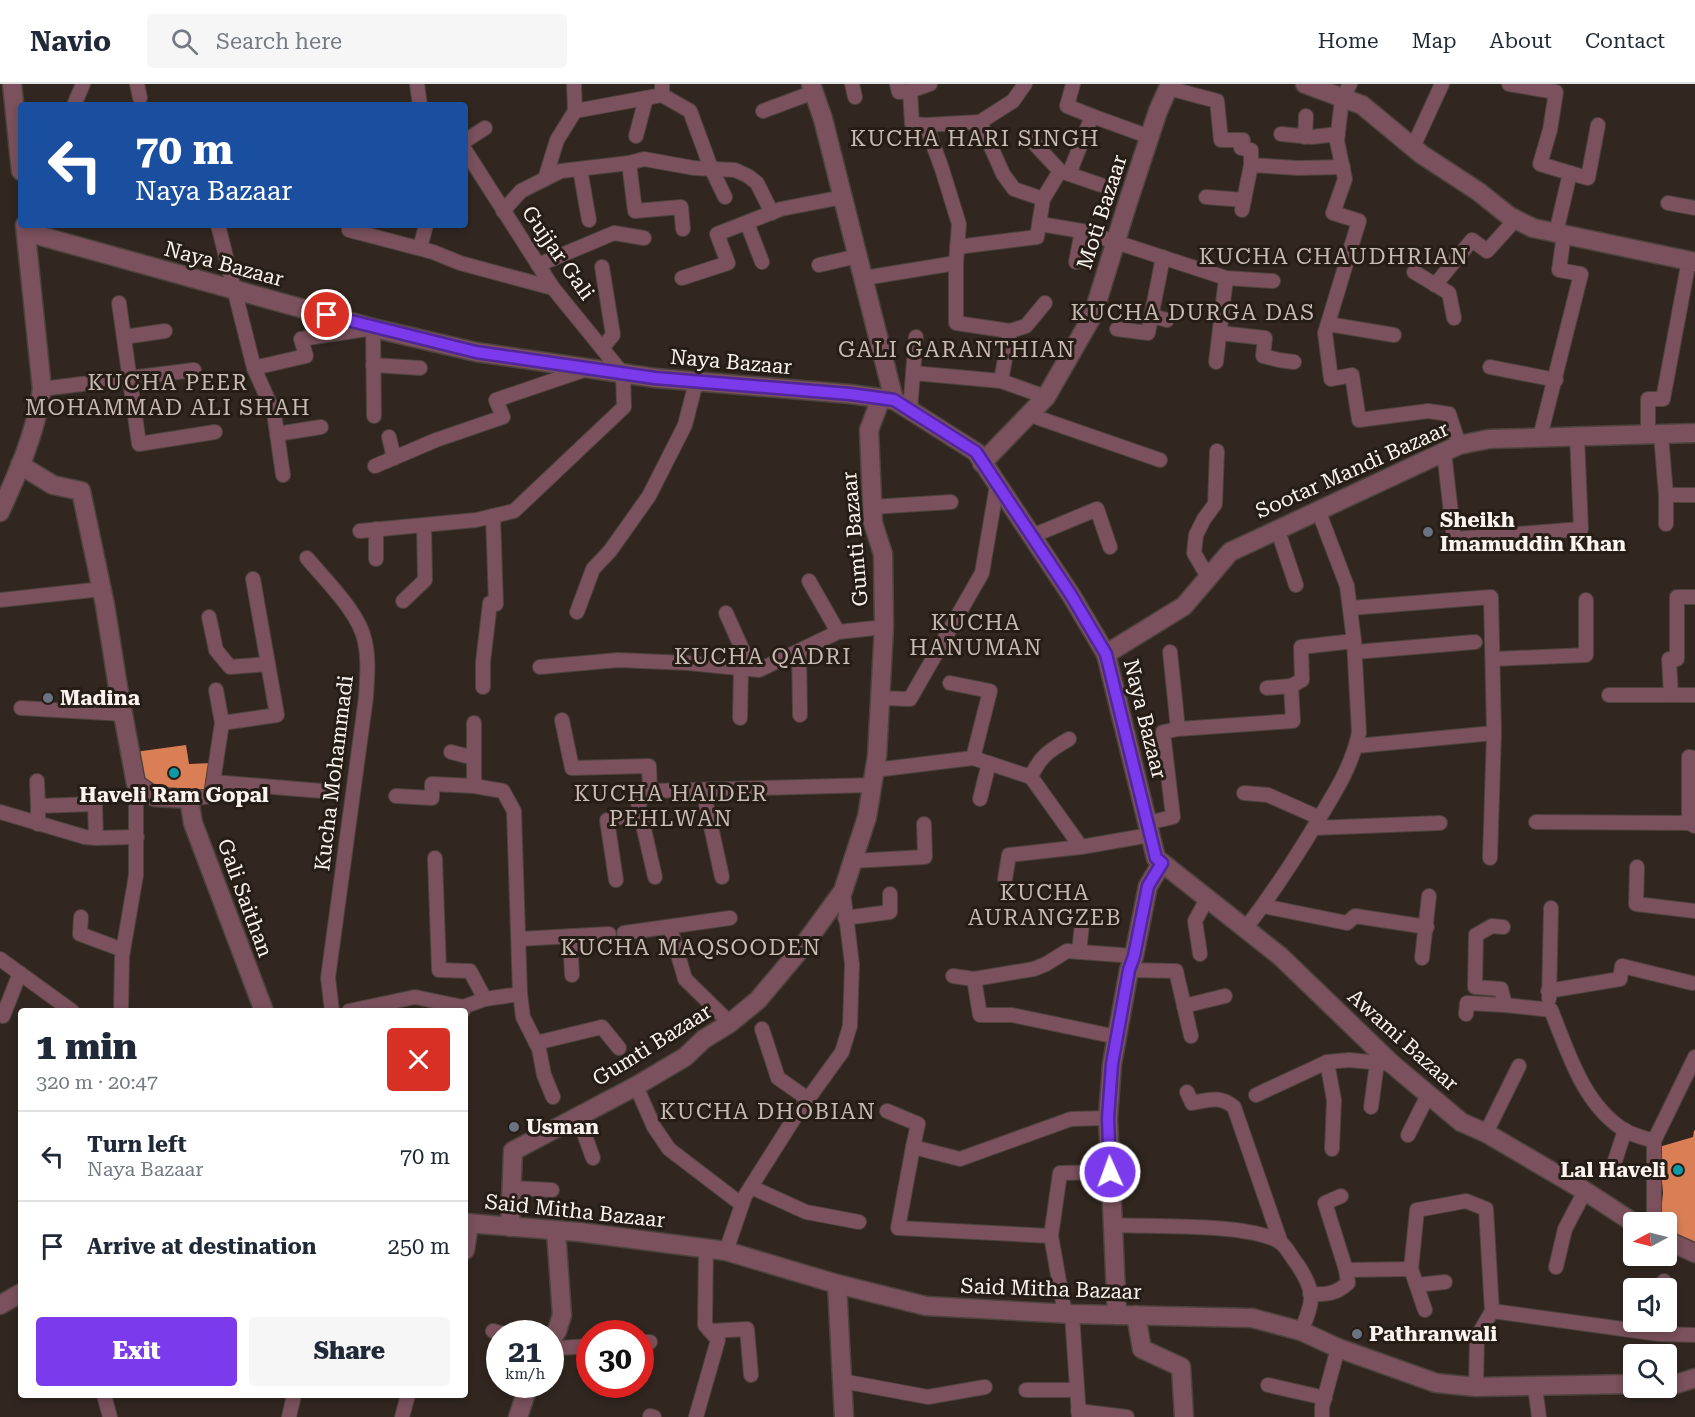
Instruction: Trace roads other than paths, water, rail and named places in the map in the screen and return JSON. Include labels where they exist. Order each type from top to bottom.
[{"type":"street","points":[[12,84],[18,142]]},
{"type":"street","points":[[1305,84],[1346,91],[1413,147],[1515,219],[1533,228],[1692,261]]},
{"type":"street","name":"Moti Bazaar","points":[[982,463],[1027,414],[1046,397],[1093,315],[1150,137],[1169,86]]},
{"type":"street","points":[[813,88],[864,278],[888,399]]},
{"type":"street","points":[[0,512],[12,472],[38,414],[42,389],[26,229]]},
{"type":"street","name":"Naya Bazaar","points":[[26,229],[373,328],[476,352],[623,374],[888,399],[910,410],[976,452],[1071,595],[1106,654],[1156,858],[1162,863]]},
{"type":"street","name":"Gumti Bazaar","points":[[510,1227],[513,1151],[636,1086],[685,1057],[704,1039],[730,1023],[758,1000],[800,950],[843,891],[867,817],[874,777],[884,627],[883,554],[873,523],[869,430],[888,399]]},
{"type":"street","name":"Sootar Mandi Bazaar","points":[[1106,654],[1184,606],[1230,552],[1277,528],[1452,449],[1489,439],[1654,436],[1695,433]]},
{"type":"street","points":[[12,472],[81,491],[102,589],[136,784],[155,797],[189,799]]},
{"type":"street","name":"Gali Saithan","points":[[189,799],[193,823],[263,1008]]},
{"type":"street","points":[[1118,1315],[1108,1118],[1112,1064],[1148,886],[1162,863]]},
{"type":"street","name":"Awami Bazaar","points":[[1162,863],[1280,956],[1385,1063],[1461,1122],[1486,1133],[1623,1216]]},
{"type":"street","name":"Said Mitha Bazaar","points":[[468,1223],[726,1251],[837,1284],[926,1306],[1069,1314],[1252,1318],[1301,1331],[1338,1348],[1436,1383],[1476,1388],[1623,1384]]},
{"type":"street","points":[[556,1231],[562,1315],[560,1320]]},
{"type":"street","points":[[1677,1245],[1695,1253]]},
{"type":"street","points":[[837,1284],[844,1417]]},
{"type":"street","points":[[0,1305],[18,1295]]},
{"type":"street","points":[[1136,1315],[1142,1349],[1181,1367],[1184,1417]]},
{"type":"street","points":[[1677,1384],[1695,1378]]},
{"type":"street","points":[[518,1417],[524,1398]]},
{"type":"lane","points":[[75,102],[83,84]]},
{"type":"lane","points":[[137,84],[140,98]]},
{"type":"lane","points":[[417,84],[420,102]]},
{"type":"lane","points":[[545,179],[556,140],[575,111],[574,84]]},
{"type":"lane","points":[[897,84],[899,92],[930,84]]},
{"type":"lane","points":[[910,91],[912,124],[980,122],[1013,101],[1025,84]]},
{"type":"lane","points":[[1072,84],[1067,106],[1150,137]]},
{"type":"lane","points":[[1413,147],[1442,84]]},
{"type":"lane","points":[[1509,84],[1556,92],[1550,130],[1540,164],[1588,178],[1598,125]]},
{"type":"lane","points":[[1169,86],[1217,101],[1221,140],[1243,140],[1242,148],[1251,150],[1251,165],[1243,205],[1206,197]]},
{"type":"lane","points":[[763,111],[813,88]]},
{"type":"lane","points":[[575,111],[646,98],[662,90],[690,111],[711,168],[725,197]]},
{"type":"lane","points":[[1346,91],[1337,141],[1345,179],[1333,213],[1359,221],[1325,333],[1331,379],[1352,375],[1359,420],[1428,411],[1449,414],[1454,539],[1581,528],[1577,436]]},
{"type":"lane","points":[[636,136],[646,98]]},
{"type":"lane","points":[[957,247],[1037,237],[1043,199],[1065,173],[1092,116]]},
{"type":"lane","points":[[1305,136],[1306,116]]},
{"type":"lane","points":[[980,122],[1003,174],[1014,189],[1043,199]]},
{"type":"lane","points":[[926,125],[959,224],[956,263],[956,323],[1010,331],[1026,326],[1045,303]]},
{"type":"lane","points":[[468,139],[485,129]]},
{"type":"lane","points":[[1281,134],[1305,136],[1338,134]]},
{"type":"lane","points":[[1030,140],[1065,173],[1101,185]]},
{"type":"lane","name":"Gujjar Gali","points":[[468,155],[553,288],[623,374]]},
{"type":"lane","points":[[503,211],[521,191],[561,171],[629,163],[644,159],[694,168],[735,170],[757,183],[772,213]]},
{"type":"lane","points":[[629,163],[635,211],[681,207],[683,229]]},
{"type":"lane","points":[[1251,165],[1298,168],[1343,167]]},
{"type":"lane","points":[[580,169],[589,220]]},
{"type":"lane","points":[[1540,437],[1581,274],[1559,270],[1560,234],[1570,173]]},
{"type":"lane","points":[[682,278],[728,263],[717,234],[781,209],[843,197]]},
{"type":"lane","points":[[1668,203],[1695,208]]},
{"type":"lane","points":[[1435,285],[1472,240],[1487,251],[1515,219]]},
{"type":"lane","points":[[747,223],[762,262]]},
{"type":"lane","points":[[1040,224],[1082,231],[1227,278],[1273,281]]},
{"type":"lane","points":[[219,228],[254,368],[274,413],[283,475]]},
{"type":"lane","points":[[420,249],[425,228]]},
{"type":"lane","points":[[349,230],[553,288]]},
{"type":"lane","points":[[1076,262],[1082,231]]},
{"type":"lane","points":[[538,265],[614,233],[644,238]]},
{"type":"lane","points":[[819,265],[858,256]]},
{"type":"lane","points":[[1117,329],[1148,333],[1163,257]]},
{"type":"lane","points":[[1666,524],[1666,495],[1648,399],[1664,399],[1692,261]]},
{"type":"lane","points":[[864,278],[956,263]]},
{"type":"lane","points":[[602,267],[614,335],[602,348]]},
{"type":"lane","points":[[1414,272],[1449,293],[1454,318]]},
{"type":"lane","points":[[1216,362],[1227,278]]},
{"type":"lane","points":[[119,303],[139,444],[215,432]]},
{"type":"lane","points":[[1152,316],[1167,320]]},
{"type":"lane","points":[[1328,324],[1394,335]]},
{"type":"lane","points":[[254,368],[306,356],[301,339],[373,328],[374,416]]},
{"type":"lane","points":[[124,338],[165,331]]},
{"type":"lane","points":[[1001,381],[1010,331]]},
{"type":"lane","points":[[1220,333],[1265,338],[1263,356],[1294,362]]},
{"type":"lane","points":[[910,410],[916,337]]},
{"type":"lane","points":[[373,365],[420,368]]},
{"type":"lane","points":[[1490,367],[1556,380]]},
{"type":"lane","points":[[375,466],[436,440],[503,417],[496,400],[589,369]]},
{"type":"lane","points":[[42,389],[129,380],[194,370]]},
{"type":"lane","points":[[913,373],[1001,381],[1046,397]]},
{"type":"lane","points":[[360,531],[476,520],[514,511],[624,407],[623,374]]},
{"type":"lane","points":[[577,612],[593,569],[610,551],[649,496],[685,425],[696,381]]},
{"type":"lane","points":[[1027,414],[1160,460]]},
{"type":"lane","points":[[277,434],[321,427]]},
{"type":"lane","points":[[389,437],[394,458]]},
{"type":"lane","points":[[1208,577],[1194,554],[1196,535],[1215,504],[1217,451]]},
{"type":"lane","points":[[880,698],[910,699],[982,573],[997,485]]},
{"type":"lane","points":[[1666,495],[1695,495]]},
{"type":"lane","points":[[872,507],[951,502]]},
{"type":"lane","points":[[1032,536],[1097,509],[1110,547]]},
{"type":"lane","points":[[1245,929],[1263,906],[1340,786],[1359,733],[1354,647],[1347,585],[1318,510]]},
{"type":"lane","points":[[483,687],[483,662],[490,603],[496,604],[493,516]]},
{"type":"lane","points":[[403,601],[425,580],[424,525]]},
{"type":"lane","points":[[1277,528],[1296,585]]},
{"type":"lane","points":[[376,530],[376,559]]},
{"type":"lane","name":"Kucha Mohammadi","points":[[307,558],[357,622],[365,639],[368,666],[366,698],[328,978],[332,1008]]},
{"type":"lane","points":[[222,723],[277,715],[253,579]]},
{"type":"lane","points":[[809,582],[838,632]]},
{"type":"lane","points":[[0,600],[102,589]]},
{"type":"lane","points":[[1350,608],[1491,597],[1494,734],[1490,858]]},
{"type":"lane","points":[[1671,694],[1669,659],[1677,659],[1677,597],[1695,597]]},
{"type":"lane","points":[[1494,659],[1586,655],[1586,600]]},
{"type":"lane","points":[[726,614],[746,668],[740,718]]},
{"type":"lane","points":[[209,617],[216,650],[230,667],[268,664]]},
{"type":"lane","points":[[540,667],[618,660],[688,663],[759,670],[838,632],[884,627]]},
{"type":"lane","points":[[1267,688],[1291,686],[1302,680],[1301,647],[1475,642]]},
{"type":"lane","points":[[799,651],[800,715]]},
{"type":"lane","points":[[1170,652],[1178,729]]},
{"type":"lane","points":[[950,682],[990,691],[973,758]]},
{"type":"lane","points":[[1005,879],[1009,855],[1081,847],[1149,829],[1173,817],[1163,732],[1293,721],[1291,686]]},
{"type":"lane","points":[[189,799],[211,796],[222,723],[216,690]]},
{"type":"lane","points":[[1609,695],[1695,695]]},
{"type":"lane","points":[[21,708],[124,714]]},
{"type":"lane","points":[[562,720],[572,768],[649,766],[651,791]]},
{"type":"lane","points":[[474,723],[474,786]]},
{"type":"lane","points":[[1356,746],[1494,734]]},
{"type":"lane","points":[[1031,777],[1037,763],[1050,749],[1069,739]]},
{"type":"lane","points":[[451,752],[474,758]]},
{"type":"lane","points":[[655,878],[638,802],[651,791],[703,790],[874,777],[973,758],[1031,777],[1081,847]]},
{"type":"lane","points":[[1536,822],[1692,824],[1689,758],[1695,759]]},
{"type":"lane","points":[[980,799],[989,763]]},
{"type":"lane","points":[[37,781],[38,824]]},
{"type":"lane","points":[[213,782],[322,791]]},
{"type":"lane","points":[[121,1008],[123,950],[136,875],[136,784]]},
{"type":"lane","points":[[396,795],[432,798],[432,784],[474,786],[502,791],[513,811],[520,994],[523,1017],[539,1049],[544,1075],[553,1098]]},
{"type":"lane","points":[[703,790],[722,877]]},
{"type":"lane","points":[[1244,793],[1268,795],[1317,823],[1440,824]]},
{"type":"lane","points":[[38,806],[95,804],[96,838]]},
{"type":"lane","points":[[0,812],[96,838],[137,837]]},
{"type":"lane","points":[[616,880],[607,820],[641,813]]},
{"type":"lane","points":[[852,861],[925,857],[924,824]]},
{"type":"lane","points":[[435,858],[439,969],[470,971],[485,999]]},
{"type":"lane","points":[[1638,867],[1636,904],[1695,911]]},
{"type":"lane","points":[[726,1251],[741,1204],[808,1099],[842,1053],[850,1026],[852,964],[843,891]]},
{"type":"lane","points":[[845,918],[890,912],[890,894]]},
{"type":"lane","points":[[1422,958],[1429,896]]},
{"type":"lane","points":[[1200,954],[1196,921],[1207,899]]},
{"type":"lane","points":[[1263,906],[1347,923],[1355,916],[1426,927]]},
{"type":"lane","points":[[1551,908],[1548,991],[1551,1010],[1587,1094],[1605,1115],[1625,1131],[1654,1142]]},
{"type":"lane","points":[[81,917],[80,934],[123,950]]},
{"type":"lane","points":[[624,933],[730,918]]},
{"type":"lane","points":[[1079,952],[1082,924]]},
{"type":"lane","points":[[670,927],[686,979],[730,1023]]},
{"type":"lane","points":[[1503,927],[1492,927],[1476,934],[1475,987],[1501,989],[1505,1005]]},
{"type":"lane","points":[[519,939],[609,934]]},
{"type":"lane","points":[[570,936],[572,975]]},
{"type":"lane","points":[[953,976],[974,979],[1034,969],[1067,951],[1176,971],[1191,1036]]},
{"type":"lane","points":[[0,959],[68,1008]]},
{"type":"lane","points":[[1548,991],[1620,979],[1622,966],[1692,983]]},
{"type":"lane","points":[[3,1016],[20,973]]},
{"type":"lane","points":[[974,979],[980,1016],[1012,1015],[1117,1037]]},
{"type":"lane","points":[[465,1008],[485,999],[520,994]]},
{"type":"lane","points":[[1184,1006],[1225,996]]},
{"type":"lane","points":[[363,1008],[415,997],[459,1008]]},
{"type":"lane","points":[[1466,1014],[1467,1003],[1551,1010]]},
{"type":"lane","points":[[536,1043],[602,1027],[619,1048]]},
{"type":"lane","points":[[762,1029],[778,1077],[808,1099]]},
{"type":"lane","points":[[1654,1212],[1654,1142],[1695,1057]]},
{"type":"lane","points":[[1256,1095],[1327,1062],[1349,1060],[1385,1063],[1371,1107]]},
{"type":"lane","points":[[1327,1062],[1334,1100],[1332,1149]]},
{"type":"lane","points":[[1486,1133],[1519,1066]]},
{"type":"lane","points":[[636,1086],[654,1126],[669,1149],[741,1204]]},
{"type":"lane","points":[[1187,1092],[1192,1103],[1226,1100],[1234,1107],[1281,1243],[1309,1281],[1312,1307],[1301,1331]]},
{"type":"lane","points":[[1408,1135],[1428,1095]]},
{"type":"lane","points":[[887,1111],[918,1124],[898,1228],[1051,1236]]},
{"type":"lane","points":[[578,1117],[592,1158]]},
{"type":"lane","points":[[914,1147],[960,1159],[1071,1119],[1108,1118]]},
{"type":"lane","points":[[1614,1164],[1625,1131]]},
{"type":"lane","points":[[1110,1172],[1060,1173],[1051,1236],[1069,1314],[1079,1414],[1126,1417]]},
{"type":"lane","points":[[751,1187],[806,1212],[859,1222]]},
{"type":"lane","points":[[512,1188],[552,1190]]},
{"type":"lane","points":[[1556,1267],[1565,1229],[1585,1191]]},
{"type":"lane","points":[[1310,1294],[1329,1295],[1348,1283],[1325,1203],[1341,1196]]},
{"type":"lane","points":[[1425,1310],[1411,1269],[1417,1209],[1466,1201],[1486,1209],[1492,1311],[1477,1337],[1476,1388]]},
{"type":"lane","points":[[1113,1226],[1216,1228],[1250,1232],[1281,1243]]},
{"type":"lane","points":[[696,1417],[718,1340],[705,1325],[705,1248]]},
{"type":"lane","points":[[1346,1270],[1411,1269]]},
{"type":"lane","points":[[1417,1285],[1445,1282]]},
{"type":"lane","points":[[1492,1311],[1623,1324]]},
{"type":"lane","points":[[710,1330],[747,1329],[751,1375]]},
{"type":"lane","points":[[1677,1331],[1695,1335]]},
{"type":"lane","points":[[1322,1417],[1324,1398],[1338,1348]]},
{"type":"lane","points":[[842,1381],[928,1397],[985,1387]]},
{"type":"lane","points":[[1268,1385],[1324,1398]]},
{"type":"lane","points":[[1536,1387],[1539,1417]]},
{"type":"lane","points":[[1026,1390],[1077,1390]]},
{"type":"lane","points":[[106,1398],[110,1417]]},
{"type":"lane","points":[[289,1417],[293,1398]]},
{"type":"lane","points":[[402,1417],[407,1398]]},
{"type":"place","name":"Sheikh Imamuddin Khan","points":[[1428,532]]},
{"type":"place","name":"Madina","points":[[48,698]]},
{"type":"place","name":"Haveli Ram Gopal","points":[[174,773]]},
{"type":"place","name":"Usman","points":[[514,1127]]},
{"type":"place","name":"Lal Haveli","points":[[1678,1170]]},
{"type":"place","name":"Pathranwali","points":[[1357,1334]]},
{"type":"district","name":"KUCHA HARI SINGH","points":[[975,138]]},
{"type":"district","name":"KUCHA CHAUDHRIAN","points":[[1334,256]]},
{"type":"district","name":"KUCHA DURGA DAS","points":[[1193,312]]},
{"type":"district","name":"GALI GARANTHIAN","points":[[957,349]]},
{"type":"district","name":"KUCHA PEER MOHAMMAD ALI SHAH","points":[[168,394]]},
{"type":"district","name":"KUCHA HANUMAN","points":[[976,634]]},
{"type":"district","name":"KUCHA QADRI","points":[[763,656]]},
{"type":"district","name":"KUCHA HAIDER PEHLWAN","points":[[671,806]]},
{"type":"district","name":"KUCHA AURANGZEB","points":[[1045,904]]},
{"type":"district","name":"KUCHA MAQSOODEN","points":[[691,947]]},
{"type":"district","name":"KUCHA DHOBIAN","points":[[768,1111]]}]
